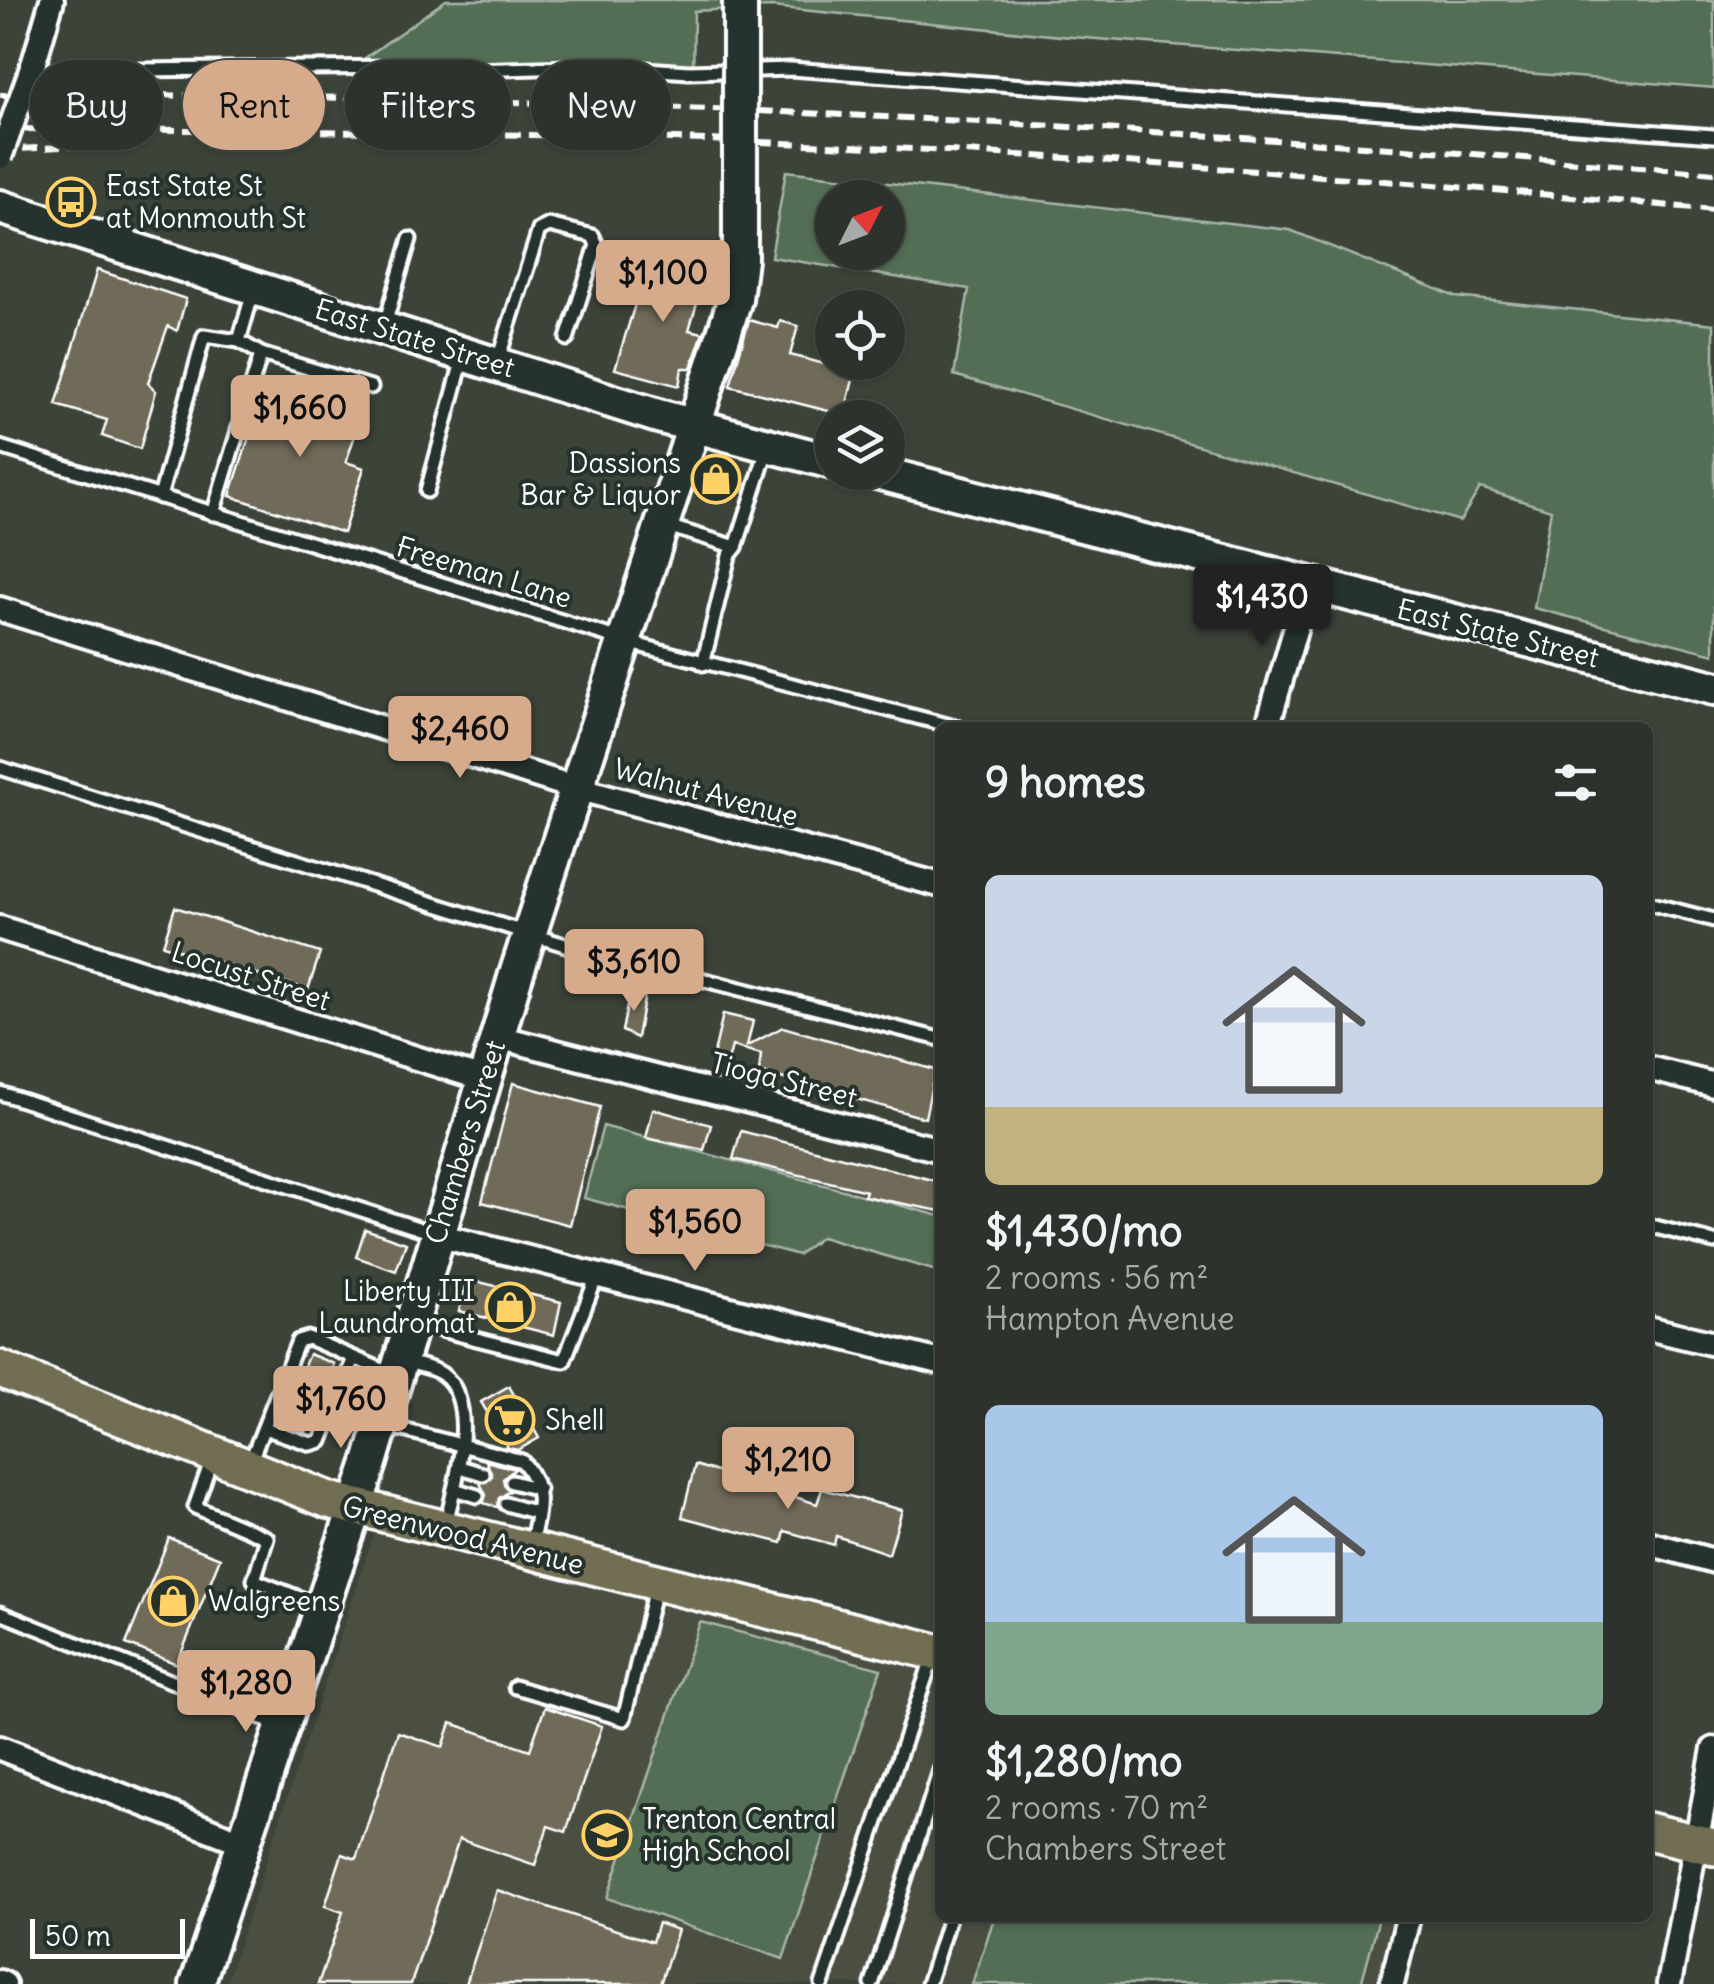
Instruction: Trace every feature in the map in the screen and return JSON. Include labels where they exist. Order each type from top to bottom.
[{"type":"main road","name":"Greenwood Avenue","points":[[0,1370],[248,1469],[355,1506],[935,1652]]},
{"type":"main road","points":[[1653,1833],[1705,1844]]},
{"type":"street","points":[[44,60],[52,0]]},
{"type":"street","name":"Chambers Street","points":[[197,1984],[355,1506],[484,1079],[735,299],[740,259],[740,0]]},
{"type":"street","points":[[0,158],[30,94]]},
{"type":"street","name":"East State Street","points":[[0,207],[694,426],[815,458]]},
{"type":"street","name":"East State Street","points":[[905,480],[1714,688]]},
{"type":"street","points":[[1268,722],[1308,585]]},
{"type":"street","name":"Walnut Avenue","points":[[0,609],[576,788],[935,883]]},
{"type":"street","name":"Locust Street","points":[[0,928],[484,1079]]},
{"type":"street","name":"Tioga Street","points":[[498,1037],[935,1149]]},
{"type":"street","points":[[1653,1069],[1714,1085]]},
{"type":"street","points":[[437,1234],[935,1361]]},
{"type":"street","points":[[1653,1329],[1714,1344]]},
{"type":"street","points":[[1653,1544],[1714,1560]]},
{"type":"street","points":[[0,1748],[244,1843]]},
{"type":"street","points":[[1669,1984],[1705,1844],[1714,1749]]},
{"type":"street","points":[[1392,1984],[1407,1922]]},
{"type":"lane","points":[[163,66],[602,66],[689,72],[791,69],[1714,136]]},
{"type":"lane","points":[[497,364],[538,230],[549,226],[593,236],[597,244],[567,339]]},
{"type":"lane","points":[[384,328],[410,238]]},
{"type":"lane","points":[[239,341],[254,288]]},
{"type":"lane","points":[[160,497],[204,336],[239,341],[261,354],[370,388]]},
{"type":"lane","points":[[213,514],[261,354]]},
{"type":"lane","points":[[427,491],[464,354]]},
{"type":"lane","points":[[703,664],[729,556],[736,548],[769,446]]},
{"type":"lane","name":"Freeman Lane","points":[[0,447],[624,641],[935,722]]},
{"type":"lane","points":[[662,524],[736,548]]},
{"type":"lane","points":[[0,768],[530,934],[935,1039]]},
{"type":"lane","points":[[1653,904],[1714,920]]},
{"type":"lane","points":[[0,1093],[437,1234]]},
{"type":"lane","points":[[1653,1226],[1714,1242]]},
{"type":"lane","points":[[409,1322],[564,1361],[597,1276]]},
{"type":"lane","points":[[248,1469],[298,1342],[308,1338],[354,1358],[439,1371],[452,1383],[460,1406],[462,1446],[444,1531]]},
{"type":"lane","points":[[264,1428],[311,1444],[321,1441],[354,1358]]},
{"type":"lane","points":[[380,1424],[522,1461],[539,1489],[529,1552]]},
{"type":"lane","points":[[213,1455],[195,1507],[266,1538],[254,1580],[322,1607]]},
{"type":"lane","points":[[460,1467],[483,1474]]},
{"type":"lane","points":[[512,1482],[539,1489]]},
{"type":"lane","points":[[454,1490],[477,1496]]},
{"type":"lane","points":[[506,1504],[538,1513]]},
{"type":"lane","points":[[515,1687],[624,1719],[656,1584]]},
{"type":"lane","points":[[0,1614],[282,1725]]},
{"type":"lane","points":[[822,1984],[935,1658]]},
{"type":"lane","points":[[872,1984],[935,1786]]},
{"type":"lane","points":[[928,1984],[947,1922]]},
{"type":"shaded area","name":"Trenton Central High School","points":[[375,1531],[935,1670],[935,1922],[1399,1922],[1383,1984],[226,1984]]},
{"type":"green space","points":[[446,0],[1714,0],[1714,88],[1060,36],[772,7],[694,11],[693,79],[671,78],[671,60],[531,60],[531,73],[511,72],[511,60],[362,60]]},
{"type":"green space","points":[[786,171],[863,180],[815,180],[815,264],[771,257]]},
{"type":"green space","points":[[905,185],[1290,230],[1456,297],[1714,324],[1714,654],[1534,608],[1551,510],[1480,488],[1460,521],[954,375],[969,289],[851,270],[905,270]]},
{"type":"green space","points":[[603,1126],[935,1215],[935,1271],[821,1237],[798,1255],[584,1198]]},
{"type":"green space","points":[[700,1622],[881,1669],[783,1959],[607,1898]]},
{"type":"green space","points":[[993,1922],[1378,1922],[1361,1984],[972,1984]]},
{"type":"building","points":[[649,259],[705,276],[689,330],[703,333],[691,368],[682,368],[679,386],[615,369]]},
{"type":"building","points":[[97,270],[186,299],[177,331],[168,326],[148,383],[156,391],[140,449],[102,436],[107,420],[56,405]]},
{"type":"building","points":[[749,320],[778,328],[780,321],[798,326],[790,355],[815,362],[815,380],[853,380],[848,400],[815,400],[815,408],[730,386]]},
{"type":"building","points":[[299,384],[323,391],[318,406],[360,420],[346,462],[364,468],[343,533],[230,496],[265,387],[295,397]]},
{"type":"building","points":[[175,907],[320,953],[308,990],[163,945]]},
{"type":"building","points":[[630,991],[645,994],[637,1038],[622,1031]]},
{"type":"building","points":[[723,1014],[753,1021],[747,1046],[783,1027],[935,1070],[925,1118],[759,1072],[761,1054],[732,1046],[728,1061],[713,1058]]},
{"type":"building","points":[[513,1083],[600,1107],[570,1225],[482,1202]]},
{"type":"building","points":[[653,1109],[711,1125],[704,1150],[646,1138]]},
{"type":"building","points":[[741,1131],[935,1181],[935,1210],[864,1196],[866,1191],[733,1159]]},
{"type":"building","points":[[365,1229],[406,1243],[396,1271],[356,1257]]},
{"type":"building","name":"Liberty III Laundromat","points":[[467,1279],[561,1302],[554,1335],[459,1311]]},
{"type":"building","points":[[309,1354],[334,1364],[306,1432],[280,1423]]},
{"type":"building","name":"Shell","points":[[509,1386],[539,1438],[518,1450],[508,1448],[481,1402]]},
{"type":"building","name":"Shell","points":[[486,1461],[515,1469],[503,1479],[510,1491],[499,1498],[497,1507],[483,1503],[486,1495],[480,1483],[492,1476]]},
{"type":"building","points":[[695,1465],[817,1504],[822,1489],[902,1510],[889,1554],[836,1536],[834,1545],[785,1531],[782,1543],[682,1517]]},
{"type":"building","name":"Walgreens","points":[[169,1538],[220,1558],[177,1664],[126,1644]]},
{"type":"building","points":[[545,1707],[602,1726],[566,1832],[548,1826],[535,1865],[459,1839],[411,1984],[318,1984],[343,1912],[325,1906],[342,1854],[356,1859],[398,1732],[443,1747],[451,1723],[530,1750]]},
{"type":"building","points":[[497,1890],[652,1942],[658,1923],[678,1930],[660,1984],[466,1984]]},
{"type":"railway","points":[[0,95],[644,106],[1072,127],[1714,173]]},
{"type":"railway","points":[[0,129],[474,134],[879,147],[1237,170],[1714,210]]},
{"type":"railway","points":[[0,150],[30,148]]},
{"type":"place","name":"East State St at Monmouth St","points":[[71,202]]},
{"type":"place","name":"Dassions Bar & Liquor","points":[[716,479]]},
{"type":"place","name":"Liberty III Laundromat","points":[[510,1307]]},
{"type":"place","name":"Shell","points":[[510,1420]]},
{"type":"place","name":"Walgreens","points":[[173,1601]]},
{"type":"place","name":"Trenton Central High School","points":[[607,1835]]}]
